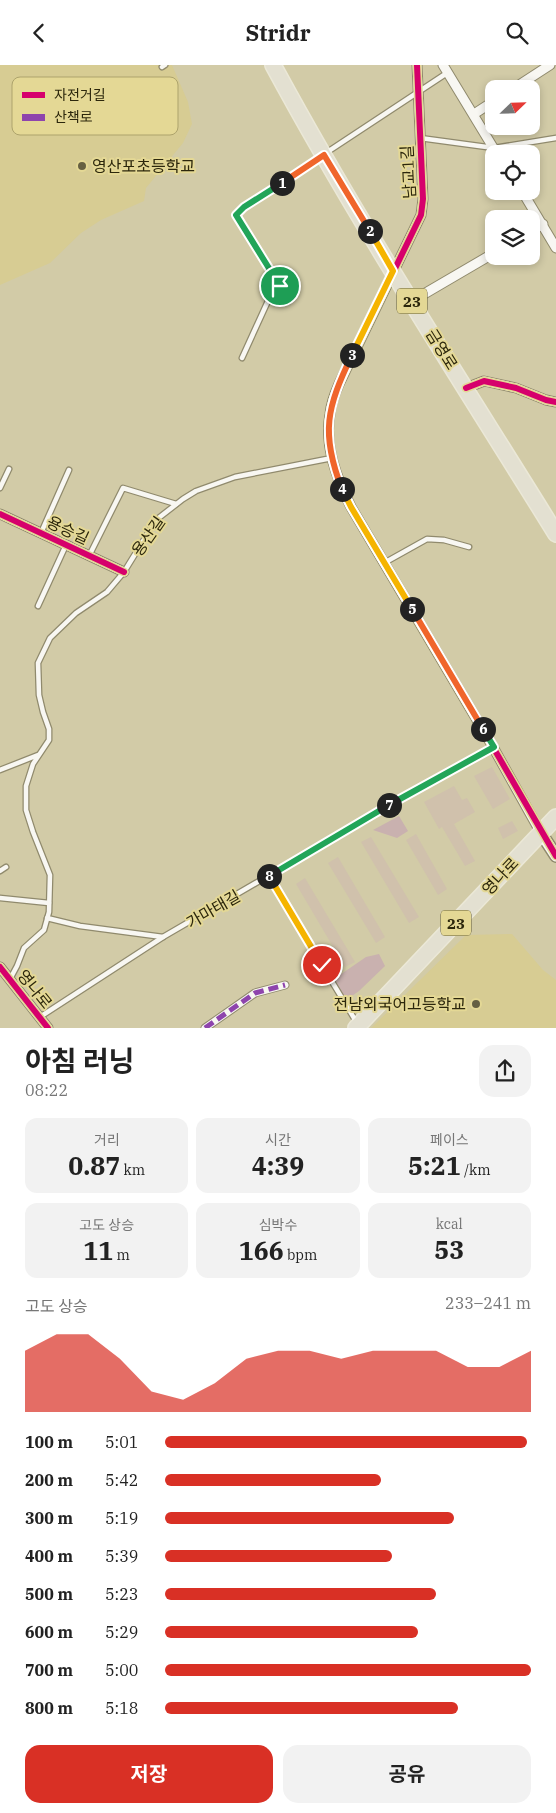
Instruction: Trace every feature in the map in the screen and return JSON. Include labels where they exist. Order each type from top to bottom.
[{"type":"main road","name":"금영로","points":[[274,65],[324,155],[393,271],[547,515],[556,535]]},
{"type":"main road","name":"영나로","points":[[357,1027],[556,817]]},
{"type":"street","name":"남교1길","points":[[393,271],[418,224],[423,205],[417,65]]},
{"type":"street","points":[[527,80],[550,65]]},
{"type":"street","points":[[445,69],[492,145]]},
{"type":"street","points":[[474,114],[485,107]]},
{"type":"street","points":[[528,200],[556,248]]},
{"type":"street","points":[[412,301],[485,258]]},
{"type":"street","points":[[393,271],[339,384],[333,401],[329,423],[332,458],[351,507],[494,747],[556,857]]},
{"type":"street","name":"금영로","points":[[466,388],[484,381],[516,388],[556,402]]},
{"type":"street","name":"용승길","points":[[0,514],[124,572]]},
{"type":"street","name":"영나로","points":[[0,967],[48,1028]]},
{"type":"street","points":[[205,1028],[255,993],[286,985]]},
{"type":"lane","points":[[242,359],[273,291],[280,286],[236,215],[244,207],[417,93],[445,69]]},
{"type":"lane","points":[[420,138],[485,149]]},
{"type":"lane","points":[[524,145],[556,138]]},
{"type":"lane","name":"용산길","points":[[47,917],[50,875],[26,810],[26,786],[33,764],[49,740],[50,729],[39,695],[38,663],[50,638],[76,613],[108,592],[124,572],[156,520],[176,504],[192,494],[235,477],[332,458]]},
{"type":"lane","points":[[0,488],[9,469]]},
{"type":"lane","name":"용승길","points":[[41,533],[69,470]]},
{"type":"lane","name":"용승길","points":[[89,556],[123,488],[176,504]]},
{"type":"lane","points":[[384,563],[427,539],[434,538],[469,547]]},
{"type":"lane","name":"용승길","points":[[38,606],[66,545]]},
{"type":"lane","name":"가마태길","points":[[40,1017],[163,937],[494,747]]},
{"type":"lane","points":[[0,771],[39,755]]},
{"type":"lane","points":[[0,871],[6,867]]},
{"type":"lane","points":[[268,876],[357,1027]]},
{"type":"lane","points":[[0,898],[49,903]]},
{"type":"lane","points":[[10,980],[18,966],[24,948],[44,930],[47,917],[80,925],[163,937]]},
{"type":"shaded area","name":"영산포초등학교","points":[[0,65],[172,65],[177,77],[12,77],[12,135],[178,135],[178,79],[188,102],[192,124],[183,143],[146,188],[144,201],[101,220],[81,233],[50,263],[0,285]]},
{"type":"shaded area","points":[[399,816],[408,831],[397,838],[373,830]]},
{"type":"shaded area","name":"전남외국어고등학교","points":[[512,934],[543,970],[556,980],[556,1028],[371,1028],[466,935]]},
{"type":"shaded area","points":[[379,954],[385,966],[359,991],[346,1000],[334,979],[366,957]]},
{"type":"building","points":[[492,767],[510,799],[493,809],[474,776]]},
{"type":"building","points":[[454,786],[462,800],[467,798],[475,812],[454,824],[475,861],[465,866],[442,827],[439,829],[424,802]]},
{"type":"building","points":[[512,821],[518,831],[503,839],[498,828]]},
{"type":"building","points":[[416,834],[447,889],[438,895],[406,840]]},
{"type":"building","points":[[371,837],[419,917],[409,923],[361,842]]},
{"type":"building","points":[[338,857],[385,937],[376,943],[328,863]]},
{"type":"building","points":[[305,878],[355,962],[345,967],[296,884]]},
{"type":"marked path","points":[[205,1028],[255,993],[285,985]]},
{"type":"cycle path","points":[[417,65],[423,199],[421,215],[336,391],[331,406],[329,426],[330,450],[341,485],[351,507],[556,856]]},
{"type":"cycle path","points":[[466,388],[484,381],[516,388],[556,402]]},
{"type":"cycle path","points":[[0,514],[124,572]]},
{"type":"cycle path","points":[[0,967],[48,1028]]},
{"type":"place","name":"영산포초등학교","points":[[82,166]]},
{"type":"place","name":"전남외국어고등학교","points":[[476,1004]]},
{"type":"route","points":[[280,286],[236,215],[244,207],[324,155],[393,271],[339,384],[333,401],[329,423],[330,444],[335,469],[351,507],[494,747],[268,876],[322,965]]}]
